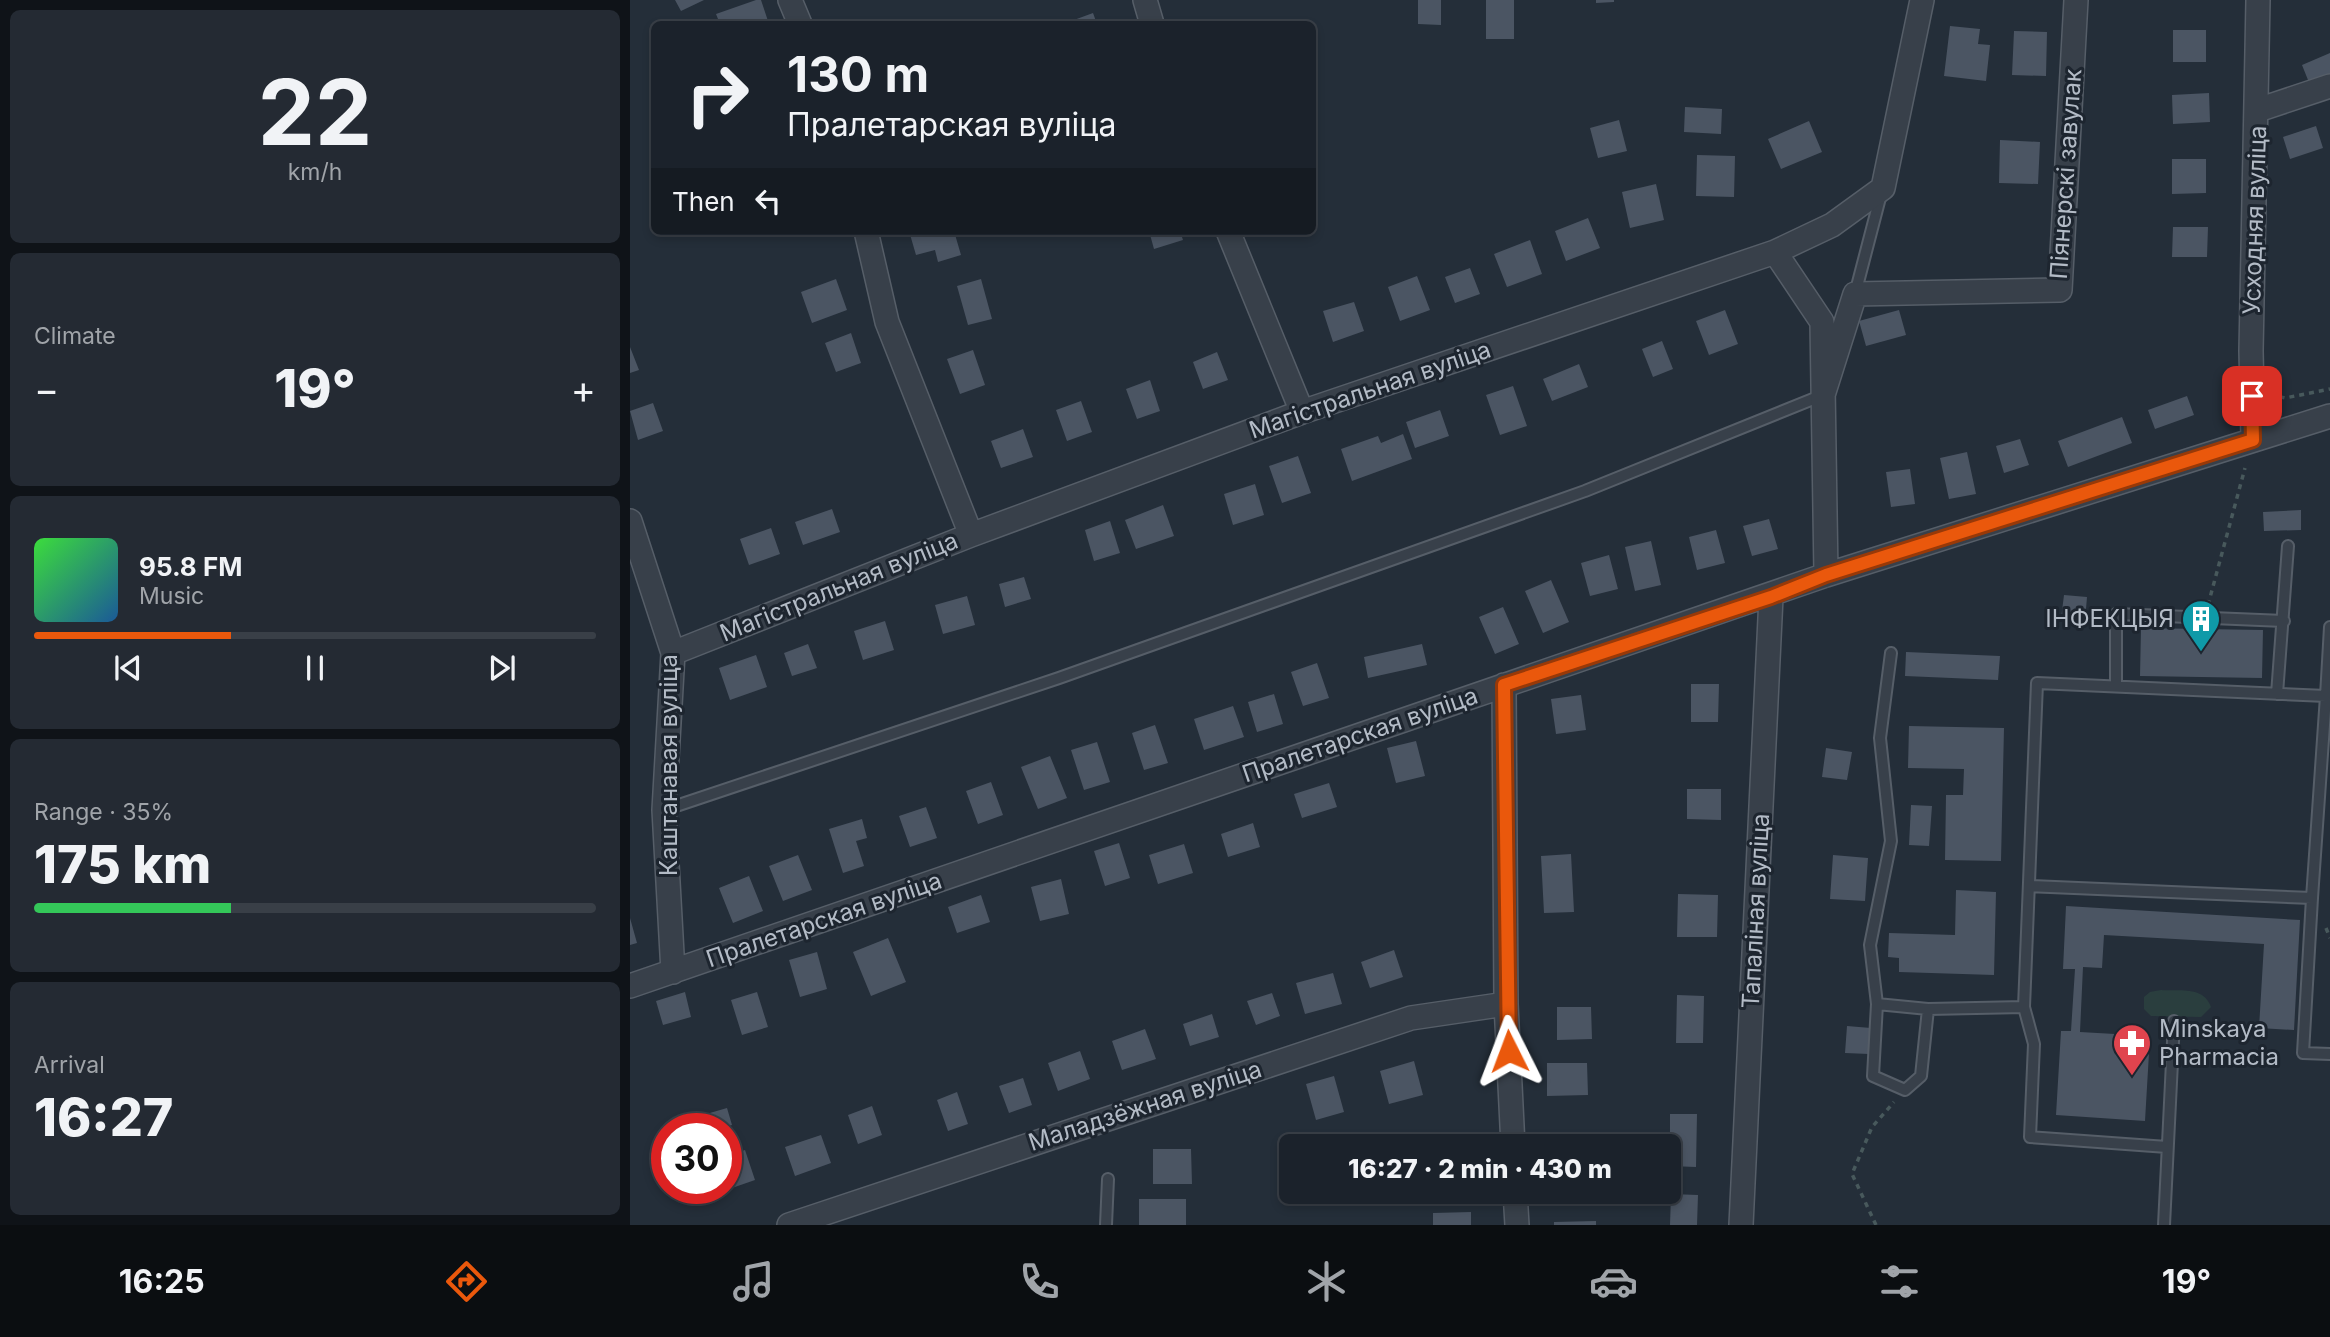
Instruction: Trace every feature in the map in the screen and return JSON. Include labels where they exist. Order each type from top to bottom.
[{"type":"street","points":[[790,0],[799,21]]},
{"type":"street","points":[[1145,0],[1151,21]]},
{"type":"street","points":[[1883,188],[1922,0]]},
{"type":"street","name":"Піянерскі завулак","points":[[1854,294],[2060,290],[2076,0]]},
{"type":"street","name":"Усходняя вуліца","points":[[2253,440],[2251,351],[2258,110],[2258,0]]},
{"type":"street","points":[[2258,110],[2330,86]]},
{"type":"street","name":"Магістральная вуліца","points":[[673,653],[971,535],[1302,412],[1775,252],[1832,225],[1883,188]]},
{"type":"street","points":[[867,235],[887,322],[971,535]]},
{"type":"street","points":[[1230,235],[1302,412]]},
{"type":"street","points":[[1775,252],[1822,322],[1826,575]]},
{"type":"street","points":[[1823,395],[1854,294]]},
{"type":"street","name":"Пралетарская вуліца","points":[[630,986],[1504,685],[1771,597],[1826,575],[2330,416]]},
{"type":"street","name":"Каштанавая вуліца","points":[[630,521],[673,653],[664,810],[673,972]]},
{"type":"street","name":"Тапаліная вуліца","points":[[1741,1225],[1771,597]]},
{"type":"street","points":[[1504,685],[1506,1004],[1512,1134]]},
{"type":"street","name":"Маладзёжная вуліца","points":[[789,1225],[1411,1018],[1506,1004]]},
{"type":"street","points":[[1516,1204],[1517,1225]]},
{"type":"lane","points":[[1854,294],[1883,188]]},
{"type":"lane","points":[[664,810],[1059,678],[1585,491],[1823,395]]},
{"type":"lane","points":[[2277,694],[2288,546]]},
{"type":"lane","points":[[2116,686],[2116,614],[2284,621]]},
{"type":"lane","points":[[2330,627],[2304,1053],[2330,1054]]},
{"type":"lane","points":[[1891,653],[1880,738],[1891,841],[1870,945],[1877,1004],[1873,1076],[1905,1090],[1921,1076],[1927,1009]]},
{"type":"lane","points":[[2167,1147],[2030,1137],[2034,1044],[2024,1007],[2037,682],[2326,696]]},
{"type":"lane","points":[[2029,886],[2312,898]]},
{"type":"lane","points":[[1877,1004],[1927,1009],[2024,1007]]},
{"type":"lane","points":[[2164,1225],[2174,1021]]},
{"type":"lane","points":[[1106,1225],[1108,1179]]},
{"type":"path","points":[[2204,617],[2245,468]]},
{"type":"path","points":[[1877,1225],[1852,1174],[1872,1127],[1905,1090]]},
{"type":"green space","points":[[2161,990],[2197,993],[2208,1000],[2211,1007],[2201,1017],[2151,1016],[2144,1009],[2144,997],[2150,992]]},
{"type":"building","points":[[675,0],[704,0],[681,11]]},
{"type":"building","points":[[761,0],[768,21],[719,21],[716,14]]},
{"type":"building","points":[[1418,0],[1441,0],[1441,25],[1418,24]]},
{"type":"building","points":[[1486,0],[1514,0],[1514,39],[1486,39]]},
{"type":"building","points":[[1596,0],[1614,0],[1614,2],[1596,3]]},
{"type":"building","points":[[1093,13],[1096,21],[1071,21]]},
{"type":"building","points":[[1950,26],[1980,29],[1978,44],[1990,45],[1986,81],[1944,76]]},
{"type":"building","points":[[2173,30],[2206,30],[2206,62],[2173,62]]},
{"type":"building","points":[[2014,31],[2047,32],[2046,76],[2012,75]]},
{"type":"building","points":[[2330,53],[2330,77],[2310,85],[2302,65]]},
{"type":"building","points":[[2209,93],[2210,122],[2173,124],[2172,95]]},
{"type":"building","points":[[1685,107],[1722,109],[1721,134],[1684,132]]},
{"type":"building","points":[[1619,120],[1627,151],[1598,158],[1590,128]]},
{"type":"building","points":[[1809,121],[1822,152],[1781,169],[1768,139]]},
{"type":"building","points":[[2316,126],[2323,148],[2290,159],[2283,137]]},
{"type":"building","points":[[2000,140],[2040,142],[2038,184],[1999,183]]},
{"type":"building","points":[[1697,155],[1735,156],[1734,197],[1696,196]]},
{"type":"building","points":[[2172,159],[2206,159],[2206,193],[2172,194]]},
{"type":"building","points":[[1656,184],[1664,220],[1630,228],[1622,192]]},
{"type":"building","points":[[1588,218],[1600,248],[1566,261],[1555,231]]},
{"type":"building","points":[[2173,227],[2208,227],[2207,257],[2172,257]]},
{"type":"building","points":[[910,235],[955,235],[961,255],[938,262],[935,250],[916,255]]},
{"type":"building","points":[[1150,235],[1181,235],[1183,240],[1154,249]]},
{"type":"building","points":[[1530,240],[1542,274],[1507,287],[1494,254]]},
{"type":"building","points":[[1470,268],[1480,294],[1455,303],[1445,277]]},
{"type":"building","points":[[1417,276],[1430,310],[1400,321],[1388,287]]},
{"type":"building","points":[[836,279],[847,310],[812,323],[801,292]]},
{"type":"building","points":[[981,279],[992,319],[968,325],[957,286]]},
{"type":"building","points":[[1354,302],[1364,331],[1333,342],[1323,311]]},
{"type":"building","points":[[1725,310],[1738,344],[1709,355],[1696,321]]},
{"type":"building","points":[[1899,310],[1906,335],[1866,346],[1859,321]]},
{"type":"building","points":[[851,333],[861,363],[836,372],[825,343]]},
{"type":"building","points":[[1662,341],[1673,369],[1653,377],[1642,349]]},
{"type":"building","points":[[630,347],[639,370],[630,373]]},
{"type":"building","points":[[973,350],[985,385],[960,394],[947,359]]},
{"type":"building","points":[[1217,352],[1228,380],[1203,389],[1193,362]]},
{"type":"building","points":[[1579,364],[1588,387],[1552,401],[1543,379]]},
{"type":"building","points":[[1150,380],[1160,411],[1137,419],[1126,389]]},
{"type":"building","points":[[1513,386],[1527,426],[1500,435],[1486,395]]},
{"type":"building","points":[[2187,396],[2194,415],[2155,429],[2148,410]]},
{"type":"building","points":[[1081,401],[1092,432],[1067,441],[1056,410]]},
{"type":"building","points":[[653,403],[663,431],[638,440],[630,411]]},
{"type":"building","points":[[1440,410],[1449,436],[1415,448],[1406,422]]},
{"type":"building","points":[[2122,417],[2132,443],[2068,467],[2058,441]]},
{"type":"building","points":[[1023,429],[1033,457],[1001,468],[991,441]]},
{"type":"building","points":[[1403,434],[1412,459],[1352,481],[1341,449],[1378,436],[1381,443]]},
{"type":"building","points":[[2020,439],[2029,465],[2004,473],[1996,446]]},
{"type":"building","points":[[1967,452],[1976,494],[1949,499],[1940,458]]},
{"type":"building","points":[[1298,456],[1311,493],[1282,503],[1269,466]]},
{"type":"building","points":[[1910,469],[1915,504],[1891,507],[1886,472]]},
{"type":"building","points":[[1255,484],[1264,515],[1233,525],[1224,494]]},
{"type":"building","points":[[1163,505],[1174,536],[1136,549],[1125,520]]},
{"type":"building","points":[[832,509],[840,532],[803,545],[795,522]]},
{"type":"building","points":[[2301,510],[2301,530],[2264,531],[2263,512]]},
{"type":"building","points":[[1769,519],[1778,549],[1752,556],[1743,526]]},
{"type":"building","points":[[1110,521],[1120,553],[1094,561],[1085,530]]},
{"type":"building","points":[[771,528],[780,554],[749,565],[740,539]]},
{"type":"building","points":[[1716,530],[1725,563],[1697,570],[1689,537]]},
{"type":"building","points":[[1651,541],[1661,585],[1635,591],[1625,547]]},
{"type":"building","points":[[1609,555],[1618,589],[1590,596],[1581,563]]},
{"type":"building","points":[[1024,577],[1031,599],[1005,607],[999,584]]},
{"type":"building","points":[[1551,580],[1569,622],[1543,633],[1525,591]]},
{"type":"building","points":[[2064,595],[2087,597],[2085,621],[2061,619]]},
{"type":"building","points":[[967,596],[975,625],[943,634],[935,605]]},
{"type":"building","points":[[1503,607],[1519,644],[1495,654],[1479,617]]},
{"type":"building","points":[[885,621],[894,650],[863,660],[854,631]]},
{"type":"building","name":"ІНФЕКЦЫЯ","points":[[2141,628],[2263,630],[2262,678],[2140,676]]},
{"type":"building","points":[[808,644],[817,668],[792,676],[784,653]]},
{"type":"building","points":[[1422,644],[1427,665],[1368,678],[1364,657]]},
{"type":"building","points":[[1906,652],[2000,656],[1998,680],[1905,676]]},
{"type":"building","points":[[756,655],[767,687],[730,700],[719,668]]},
{"type":"building","points":[[1317,663],[1329,698],[1303,706],[1291,672]]},
{"type":"building","points":[[1691,684],[1719,684],[1718,722],[1691,722]]},
{"type":"building","points":[[1274,694],[1283,724],[1257,732],[1248,702]]},
{"type":"building","points":[[1581,695],[1586,730],[1556,734],[1551,699]]},
{"type":"building","points":[[1233,706],[1244,737],[1204,750],[1194,719]]},
{"type":"building","points":[[1155,725],[1168,763],[1144,770],[1132,733]]},
{"type":"building","points":[[1909,726],[2004,728],[2001,861],[1945,860],[1946,795],[1963,795],[1964,769],[1908,768]]},
{"type":"building","points":[[1416,741],[1425,776],[1396,783],[1387,748]]},
{"type":"building","points":[[1097,742],[1110,782],[1084,790],[1071,750]]},
{"type":"building","points":[[1826,748],[1852,752],[1847,780],[1822,777]]},
{"type":"building","points":[[1050,756],[1067,798],[1038,809],[1021,767]]},
{"type":"building","points":[[991,782],[1003,815],[978,824],[966,791]]},
{"type":"building","points":[[1329,783],[1337,807],[1302,818],[1294,794]]},
{"type":"building","points":[[1687,789],[1721,789],[1721,820],[1687,819]]},
{"type":"building","points":[[1911,805],[1932,806],[1929,846],[1909,845]]},
{"type":"building","points":[[926,807],[937,838],[910,847],[899,816]]},
{"type":"building","points":[[862,819],[867,838],[856,841],[864,866],[843,873],[829,829]]},
{"type":"building","points":[[1253,823],[1260,847],[1228,857],[1221,834]]},
{"type":"building","points":[[1119,843],[1130,878],[1105,886],[1094,851]]},
{"type":"building","points":[[1184,844],[1193,873],[1158,884],[1149,855]]},
{"type":"building","points":[[1571,854],[1574,912],[1544,913],[1541,856]]},
{"type":"building","points":[[798,855],[812,890],[783,901],[769,866]]},
{"type":"building","points":[[1833,855],[1868,858],[1865,901],[1830,899]]},
{"type":"building","points":[[749,876],[763,911],[733,923],[719,888]]},
{"type":"building","points":[[1061,879],[1069,914],[1040,921],[1031,887]]},
{"type":"building","points":[[1956,890],[1996,892],[1994,975],[1899,972],[1899,958],[1888,957],[1889,933],[1955,935]]},
{"type":"building","points":[[1678,894],[1718,895],[1717,937],[1677,937]]},
{"type":"building","points":[[981,895],[990,922],[957,933],[948,907]]},
{"type":"building","points":[[2066,906],[2300,920],[2294,1030],[2259,1028],[2264,944],[2104,935],[2102,968],[2083,967],[2080,1032],[2150,1036],[2145,1121],[2056,1115],[2061,1031],[2071,1031],[2075,969],[2063,969]]},
{"type":"building","points":[[630,918],[637,943],[630,945]]},
{"type":"building","points":[[888,938],[906,982],[871,996],[853,952]]},
{"type":"building","points":[[1394,950],[1403,977],[1370,988],[1361,962]]},
{"type":"building","points":[[817,952],[827,989],[800,997],[789,960]]},
{"type":"building","points":[[1333,973],[1342,1004],[1305,1014],[1296,983]]},
{"type":"building","points":[[685,992],[691,1017],[663,1025],[656,1001]]},
{"type":"building","points":[[757,992],[768,1027],[742,1035],[731,1000]]},
{"type":"building","points":[[1272,993],[1280,1016],[1256,1025],[1247,1001]]},
{"type":"building","points":[[1677,995],[1704,996],[1703,1043],[1676,1043]]},
{"type":"building","points":[[1557,1007],[1591,1007],[1592,1039],[1557,1040]]},
{"type":"building","points":[[1212,1014],[1219,1037],[1190,1046],[1183,1024]]},
{"type":"building","points":[[1847,1026],[1871,1028],[1869,1054],[1845,1053]]},
{"type":"building","points":[[1145,1029],[1156,1059],[1122,1070],[1112,1041]]},
{"type":"building","points":[[1080,1051],[1090,1079],[1058,1091],[1048,1063]]},
{"type":"building","points":[[1414,1061],[1423,1095],[1389,1104],[1380,1071]]},
{"type":"building","points":[[1547,1063],[1587,1063],[1588,1095],[1547,1096]]},
{"type":"building","points":[[1334,1076],[1344,1112],[1316,1120],[1306,1084]]},
{"type":"building","points":[[1023,1078],[1032,1105],[1009,1113],[999,1086]]},
{"type":"building","points":[[957,1092],[968,1124],[948,1131],[937,1100]]},
{"type":"building","points":[[872,1106],[882,1135],[858,1144],[848,1115]]},
{"type":"building","points":[[727,1108],[728,1113],[710,1113]]},
{"type":"building","points":[[1670,1114],[1697,1114],[1696,1167],[1681,1166],[1681,1134],[1670,1134]]},
{"type":"building","points":[[821,1135],[831,1163],[795,1176],[785,1147]]},
{"type":"building","points":[[1153,1149],[1191,1149],[1192,1184],[1153,1184]]},
{"type":"building","points":[[745,1150],[755,1180],[742,1185],[742,1151]]},
{"type":"building","points":[[1681,1194],[1698,1195],[1697,1225],[1670,1225],[1671,1204],[1681,1204]]},
{"type":"building","points":[[1139,1199],[1186,1199],[1186,1225],[1139,1225]]},
{"type":"building","points":[[1471,1212],[1471,1225],[1433,1225],[1433,1213]]},
{"type":"building","points":[[1596,1221],[1596,1225],[1554,1225],[1554,1222]]},
{"type":"place","name":"ІНФЕКЦЫЯ","points":[[2201,653]]},
{"type":"place","name":"Minskaya Pharmacia","points":[[2132,1077]]},
{"type":"route","points":[[1509,1051],[1506,1004],[1504,685],[1771,597],[1826,575],[2253,440],[2252,396]]}]
